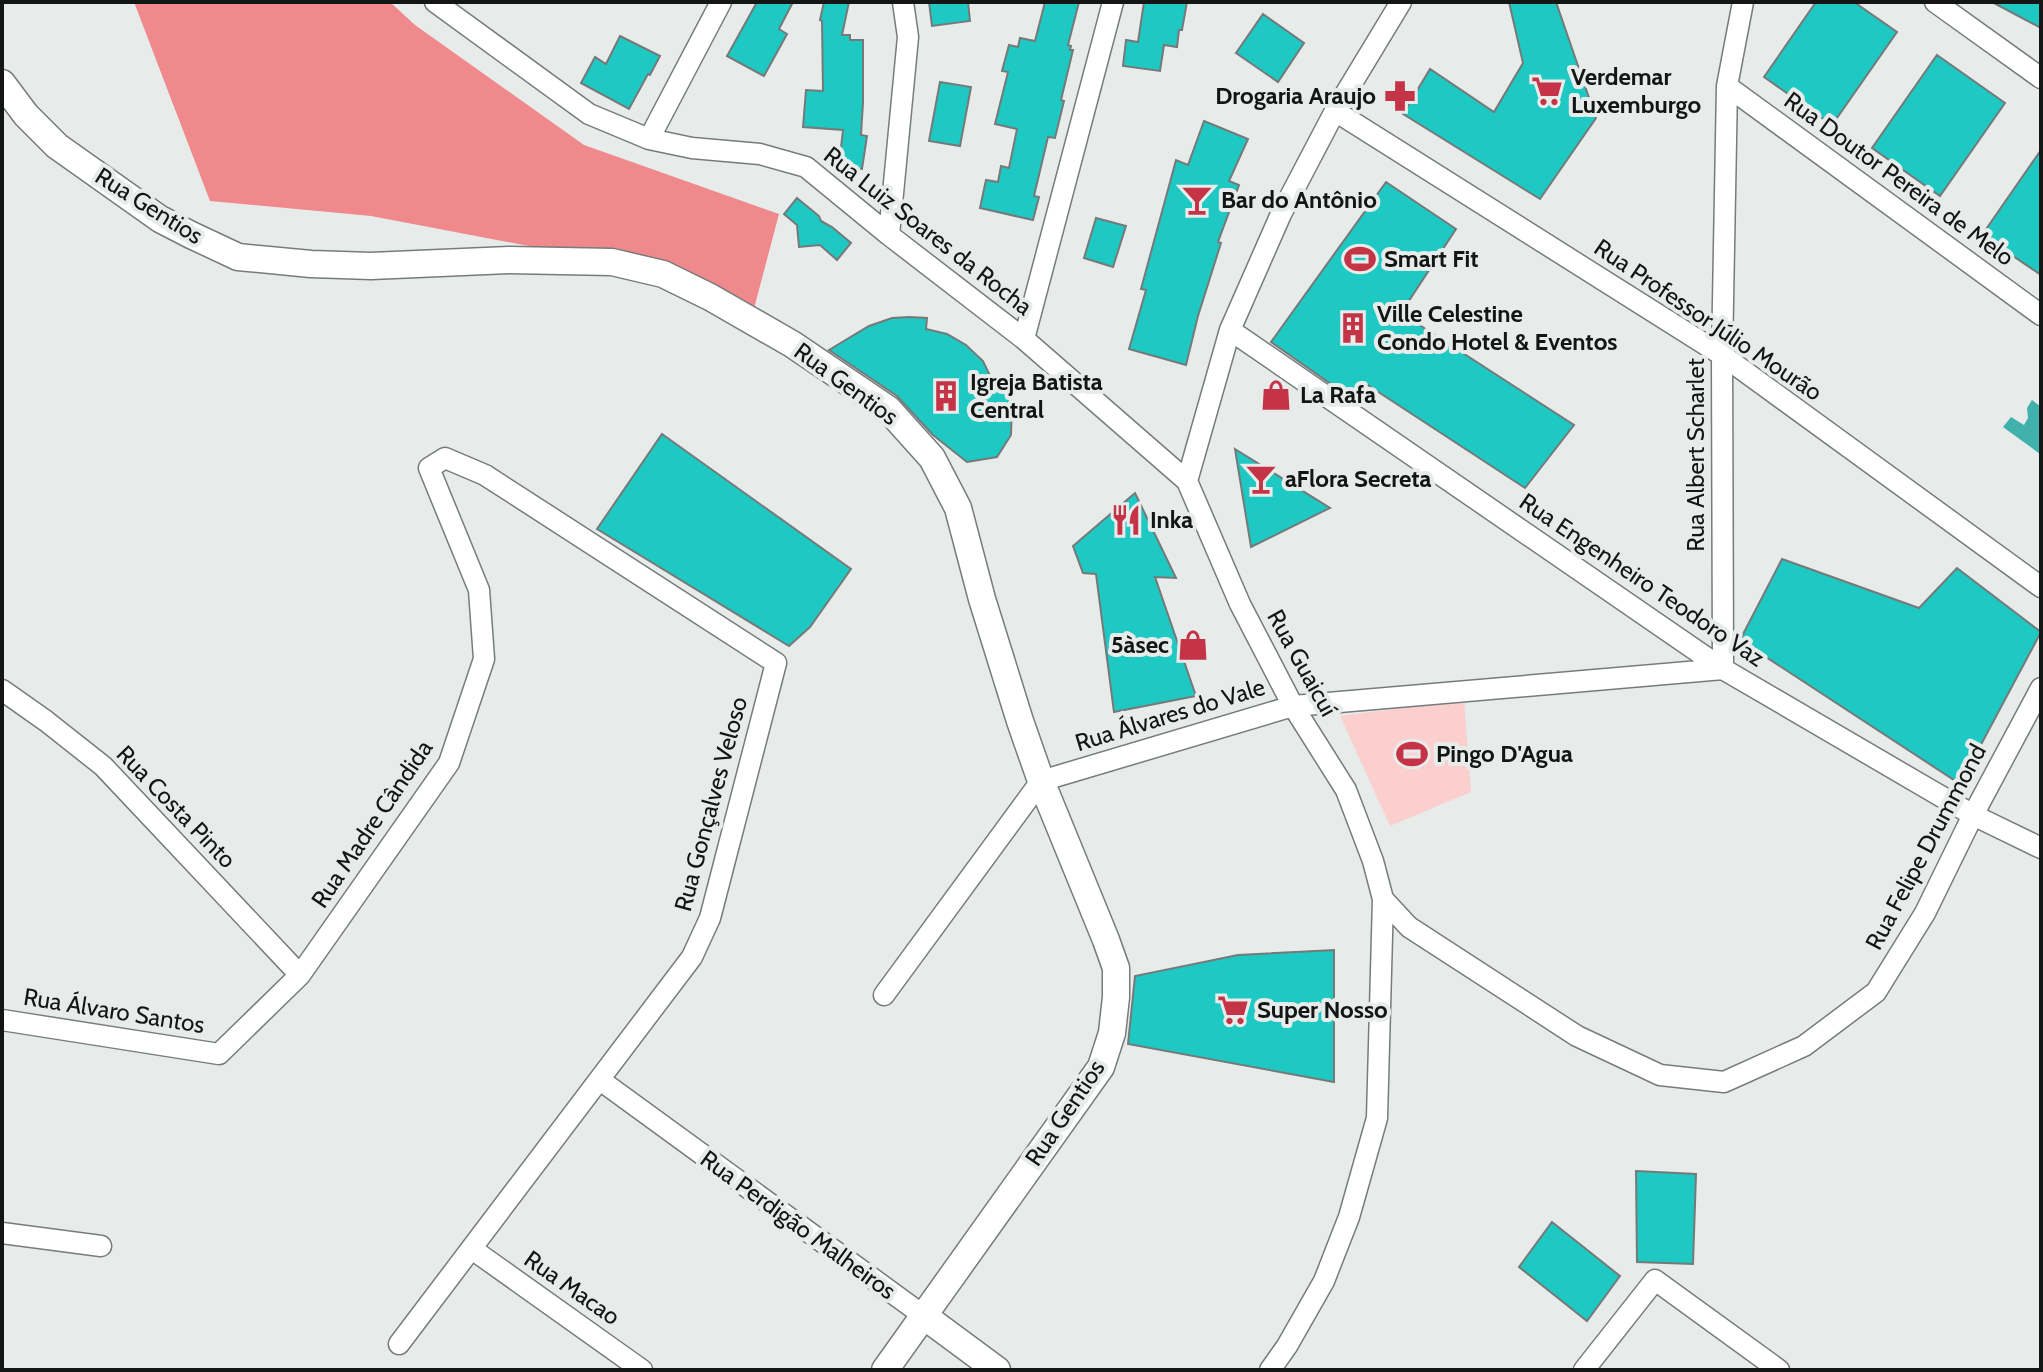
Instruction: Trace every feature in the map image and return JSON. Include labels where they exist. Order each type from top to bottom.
[{"type":"street","name":"Rua Luiz Soares da Rocha","points":[[435,2],[457,10],[589,114],[649,139],[692,148],[760,154],[806,167],[1024,339],[1187,481]]},
{"type":"street","points":[[649,139],[721,2]]},
{"type":"street","points":[[889,235],[908,37],[903,2]]},
{"type":"street","points":[[1024,339],[1113,2]]},
{"type":"street","points":[[1187,481],[1230,330],[1281,214],[1335,111],[1401,2]]},
{"type":"street","name":"Rua Albert Scharlet","points":[[1723,669],[1722,355],[1727,86],[1743,2]]},
{"type":"street","points":[[1935,2],[2041,78]]},
{"type":"street","name":"Rua Gentios","points":[[2,83],[26,115],[57,146],[160,219],[238,257],[371,266],[509,260],[612,262],[663,274],[792,344],[888,409],[932,458],[958,508],[982,599],[1041,781],[1116,968],[1116,997],[1112,1033],[1101,1067],[885,1370]]},
{"type":"street","name":"Rua Doutor Pereira de Melo","points":[[1727,86],[2041,315]]},
{"type":"street","name":"Rua Professor Júlio Mourão","points":[[1335,111],[1722,355],[2041,587]]},
{"type":"street","name":"Rua Engenheiro Teodoro Vaz","points":[[1230,330],[1723,669],[1973,815],[2041,848]]},
{"type":"street","name":"Rua Madre Cândida","points":[[219,1054],[300,975],[449,763],[484,659],[479,590],[429,468],[445,458]]},
{"type":"street","name":"Rua Gonçalves Veloso","points":[[399,1344],[692,957],[710,918],[776,663],[485,475],[445,458]]},
{"type":"street","name":"Rua Guaicuí","points":[[1187,481],[1240,604],[1293,706],[1346,790],[1373,861],[1383,899],[1377,1118],[1349,1217],[1324,1281],[1270,1370]]},
{"type":"street","name":"Rua Álvares do Vale","points":[[1041,781],[1293,706],[1723,669]]},
{"type":"street","name":"Rua Felipe Drummond","points":[[1383,899],[1409,927],[1577,1036],[1660,1075],[1724,1082],[1804,1046],[1876,992],[1925,913],[2041,688]]},
{"type":"street","name":"Rua Costa Pinto","points":[[2,690],[103,766],[300,975]]},
{"type":"street","points":[[884,995],[1041,781]]},
{"type":"street","name":"Rua Álvaro Santos","points":[[2,1020],[219,1054]]},
{"type":"street","name":"Rua Perdigão Malheiros","points":[[600,1080],[997,1370]]},
{"type":"street","points":[[2,1233],[101,1246]]},
{"type":"street","name":"Rua Macao","points":[[472,1249],[642,1370]]},
{"type":"street","points":[[1584,1370],[1655,1280],[1779,1370]]},
{"type":"shaded area","points":[[134,2],[390,2],[415,25],[584,145],[779,214],[752,316],[655,270],[371,216],[210,201]]},
{"type":"shaded area","name":"Pingo D'Agua","points":[[1464,700],[1471,792],[1390,826],[1340,716]]},
{"type":"water","points":[[2032,400],[2041,407],[2040,454],[2003,427],[2011,417],[2024,425]]},
{"type":"building","points":[[757,2],[793,2],[779,29],[787,34],[764,76],[727,56]]},
{"type":"building","points":[[824,2],[849,2],[842,35],[850,35],[850,40],[863,40],[861,135],[867,136],[862,169],[850,168],[840,156],[843,130],[803,127],[806,90],[823,91],[820,20]]},
{"type":"building","points":[[929,2],[968,2],[970,21],[932,26]]},
{"type":"building","points":[[1045,2],[1079,2],[1068,45],[1073,50],[1061,100],[1064,101],[1055,138],[1048,137],[1034,196],[1039,197],[1033,220],[980,208],[986,180],[998,182],[1001,166],[1009,168],[1017,129],[995,124],[1008,72],[1002,71],[1009,45],[1018,47],[1020,38],[1035,41]]},
{"type":"building","points":[[1144,2],[1187,2],[1177,47],[1164,45],[1160,71],[1123,66],[1126,40],[1138,42]]},
{"type":"building","name":"Verdemar Luxemburgo","points":[[1509,2],[1556,2],[1596,118],[1540,199],[1403,114],[1430,69],[1494,112],[1523,63]]},
{"type":"building","points":[[1816,2],[1854,2],[1897,32],[1832,125],[1764,77]]},
{"type":"building","points":[[1992,2],[2041,2],[2041,28]]},
{"type":"building","points":[[1263,14],[1304,43],[1278,82],[1236,53]]},
{"type":"building","points":[[620,36],[660,56],[629,109],[581,83],[595,57],[606,64]]},
{"type":"building","points":[[1937,55],[2005,103],[1940,196],[1872,148]]},
{"type":"building","points":[[940,82],[971,87],[960,146],[929,141]]},
{"type":"building","points":[[1204,121],[1248,139],[1229,181],[1239,185],[1218,242],[1221,243],[1186,365],[1129,349],[1146,290],[1141,289],[1176,160],[1188,165]]},
{"type":"building","points":[[2041,150],[2041,275],[1982,235]]},
{"type":"building","name":"Ville Celestine Condo Hotel & Eventos","points":[[1386,182],[1456,229],[1401,313],[1574,425],[1525,488],[1363,382],[1348,396],[1271,342]]},
{"type":"building","points":[[797,198],[851,243],[837,260],[820,245],[799,247],[797,225],[784,214]]},
{"type":"building","points":[[1096,218],[1126,226],[1113,267],[1084,258]]},
{"type":"building","name":"Igreja Batista Central","points":[[892,318],[927,318],[926,329],[947,334],[966,345],[983,361],[994,384],[1007,378],[1012,401],[1011,435],[997,457],[967,462],[933,435],[897,396],[829,350],[869,326]]},
{"type":"building","points":[[662,434],[851,569],[810,627],[789,646],[597,529]]},
{"type":"building","name":"aFlora Secreta","points":[[1235,449],[1330,508],[1251,547]]},
{"type":"building","points":[[1135,493],[1176,578],[1155,577],[1196,696],[1114,712],[1096,574],[1083,573],[1073,546]]},
{"type":"building","points":[[1782,559],[1919,608],[1957,568],[2041,632],[1960,784],[1740,640]]},
{"type":"building","name":"Super Nosso","points":[[1334,950],[1334,1082],[1128,1044],[1135,976],[1238,955]]},
{"type":"building","points":[[1636,1171],[1696,1174],[1693,1264],[1637,1262]]},
{"type":"building","points":[[1552,1222],[1620,1276],[1587,1321],[1519,1267]]},
{"type":"place","name":"Verdemar Luxemburgo","points":[[1547,91]]},
{"type":"place","name":"Drogaria Araujo","points":[[1400,96]]},
{"type":"place","name":"Bar do Antônio","points":[[1197,200]]},
{"type":"place","name":"Smart Fit","points":[[1360,259]]},
{"type":"place","name":"Ville Celestine Condo Hotel & Eventos","points":[[1353,328]]},
{"type":"place","name":"La Rafa","points":[[1276,395]]},
{"type":"place","name":"Igreja Batista Central","points":[[946,396]]},
{"type":"place","name":"aFlora Secreta","points":[[1261,479]]},
{"type":"place","name":"Inka","points":[[1126,520]]},
{"type":"place","name":"5àsec","points":[[1193,645]]},
{"type":"place","name":"Pingo D'Agua","points":[[1412,754]]},
{"type":"place","name":"Super Nosso","points":[[1233,1010]]}]
